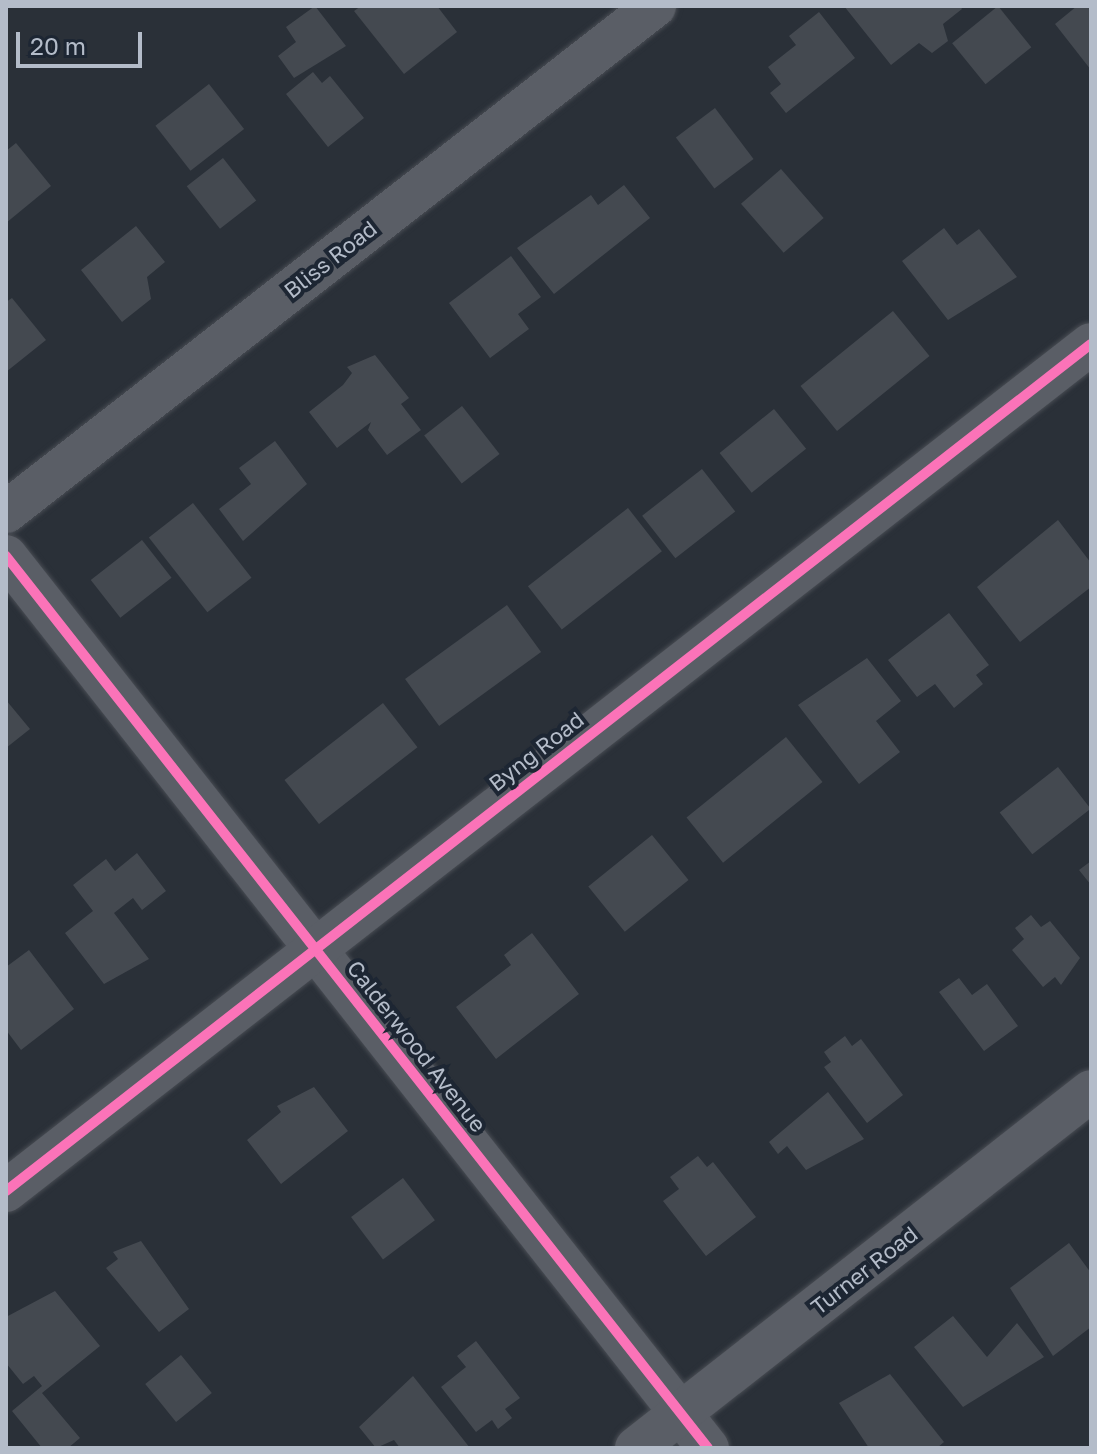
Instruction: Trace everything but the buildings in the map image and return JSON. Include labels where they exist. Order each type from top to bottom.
[{"type":"street","name":"Bliss Road","points":[[6,512],[655,6]]},
{"type":"street","name":"Byng Road","points":[[6,1191],[1091,344]]},
{"type":"street","name":"Calderwood Avenue","points":[[6,556],[708,1448]]},
{"type":"street","name":"Turner Road","points":[[636,1448],[1091,1091]]},
{"type":"cycle path","points":[[6,1191],[1091,344]]},
{"type":"cycle path","points":[[6,556],[708,1448]]}]
